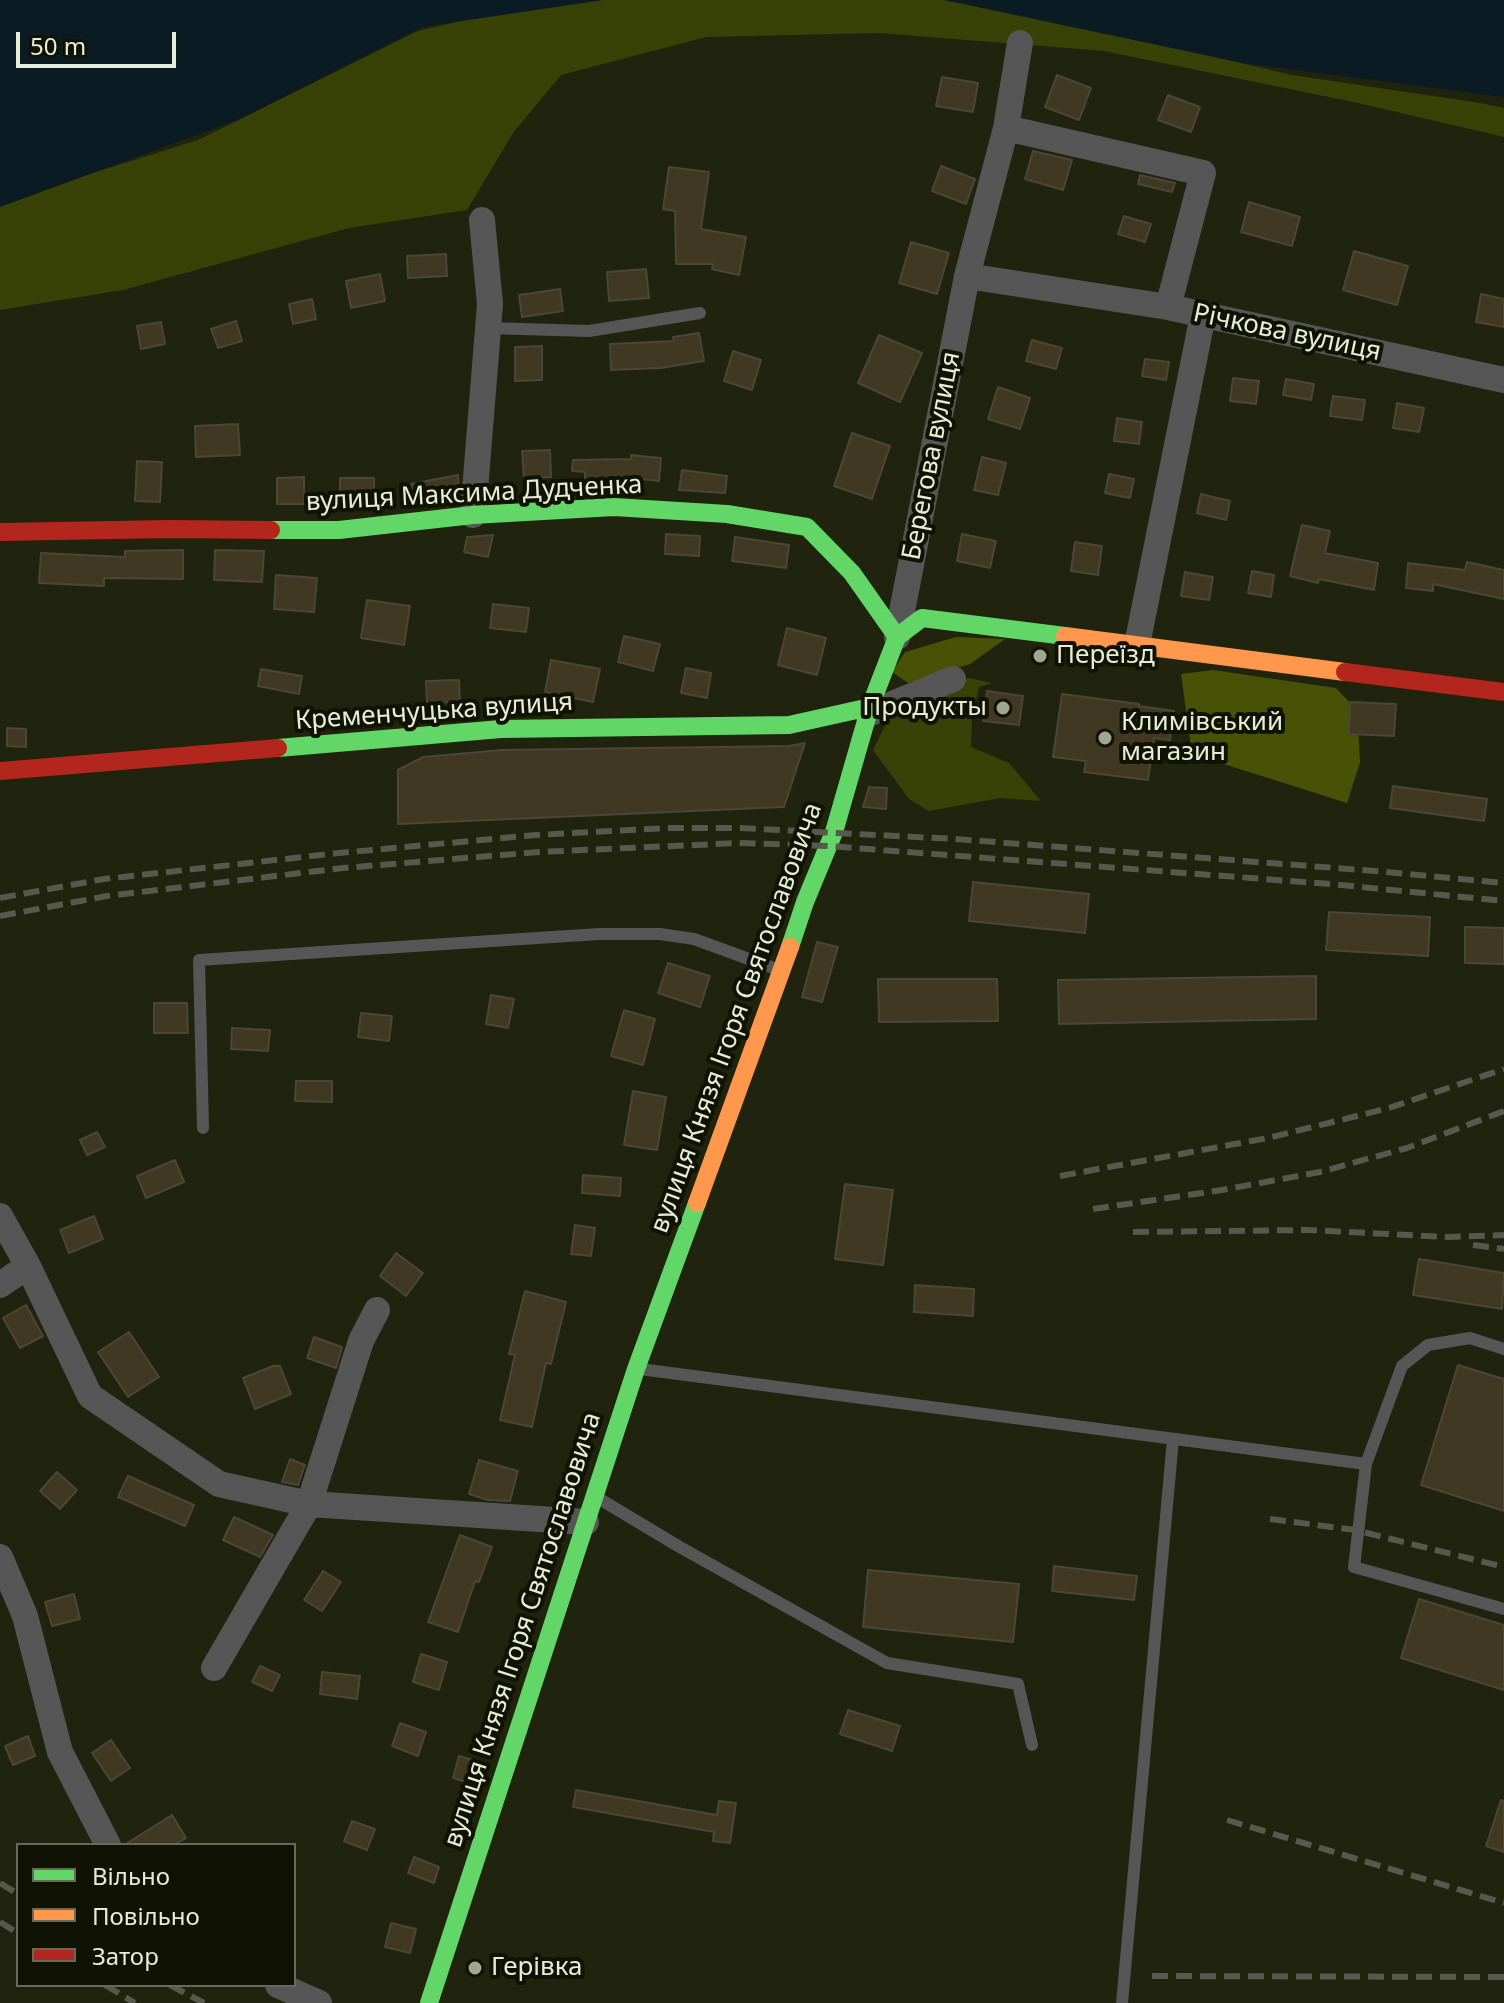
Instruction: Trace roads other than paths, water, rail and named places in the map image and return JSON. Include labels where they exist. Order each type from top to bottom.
[{"type":"street","name":"Берегова вулиця","points":[[897,637],[967,276],[1006,128],[1020,43]]},
{"type":"street","name":"Річкова вулиця","points":[[1006,128],[1203,173],[1168,307],[1504,380]]},
{"type":"street","points":[[473,515],[490,304],[482,220]]},
{"type":"street","points":[[967,276],[1168,307]]},
{"type":"street","points":[[1137,645],[1203,315]]},
{"type":"street","name":"вулиця Максима Дудченка","points":[[0,532],[339,530],[473,515],[614,507],[727,514],[807,527],[852,573],[897,637]]},
{"type":"street","points":[[897,637],[922,618],[1504,692]]},
{"type":"street","name":"вулиця Князя Ігоря Святославовича","points":[[429,2003],[636,1369],[805,902],[834,832],[869,710],[897,637]]},
{"type":"street","points":[[869,710],[953,679]]},
{"type":"street","name":"Кременчуцька вулиця","points":[[0,771],[501,729],[789,725],[869,710]]},
{"type":"street","points":[[0,1216],[28,1266],[90,1396],[219,1484],[309,1504],[586,1522]]},
{"type":"street","points":[[0,1285],[28,1266]]},
{"type":"street","points":[[214,1668],[309,1504],[361,1341],[377,1310]]},
{"type":"street","points":[[0,1557],[25,1616],[60,1752],[107,1843]]},
{"type":"street","points":[[283,1987],[319,2003]]},
{"type":"lane","points":[[488,328],[589,331],[700,313]]},
{"type":"lane","points":[[203,1128],[199,960],[599,934],[660,934],[694,939],[782,971]]},
{"type":"lane","points":[[1504,1349],[1470,1338],[1428,1345],[1402,1366],[1366,1464],[1354,1567],[1504,1609]]},
{"type":"lane","points":[[636,1369],[1366,1464]]},
{"type":"lane","points":[[1122,2003],[1173,1439]]},
{"type":"lane","points":[[595,1496],[887,1663],[1018,1684],[1032,1745]]},
{"type":"water","points":[[0,0],[603,0],[422,27],[240,119],[0,207]]},
{"type":"water","points":[[944,0],[1504,0],[1504,97],[1243,63]]},
{"type":"railway","points":[[0,898],[104,879],[339,853],[536,835],[670,828],[740,828],[955,839],[1504,883]]},
{"type":"railway","points":[[0,916],[107,896],[343,868],[539,852],[739,843],[828,846],[1330,884],[1504,901]]},
{"type":"railway","points":[[1060,1176],[1268,1138],[1389,1108],[1504,1069]]},
{"type":"railway","points":[[1093,1209],[1320,1172],[1407,1148],[1504,1111]]},
{"type":"railway","points":[[1133,1232],[1308,1230],[1448,1237],[1504,1235]]},
{"type":"railway","points":[[1473,1245],[1504,1249]]},
{"type":"railway","points":[[1270,1519],[1355,1530],[1504,1567]]},
{"type":"railway","points":[[1227,1820],[1504,1903]]},
{"type":"railway","points":[[0,1883],[16,1893]]},
{"type":"railway","points":[[0,1922],[16,1932]]},
{"type":"railway","points":[[1152,1976],[1504,1977]]},
{"type":"railway","points":[[108,1987],[135,2003]]},
{"type":"railway","points":[[174,1987],[204,2003]]},
{"type":"place","name":"Переїзд","points":[[1040,656]]},
{"type":"place","name":"Продукты","points":[[1003,708]]},
{"type":"place","name":"Климівський магазин","points":[[1105,738]]},
{"type":"place","name":"Герівка","points":[[475,1968]]}]
